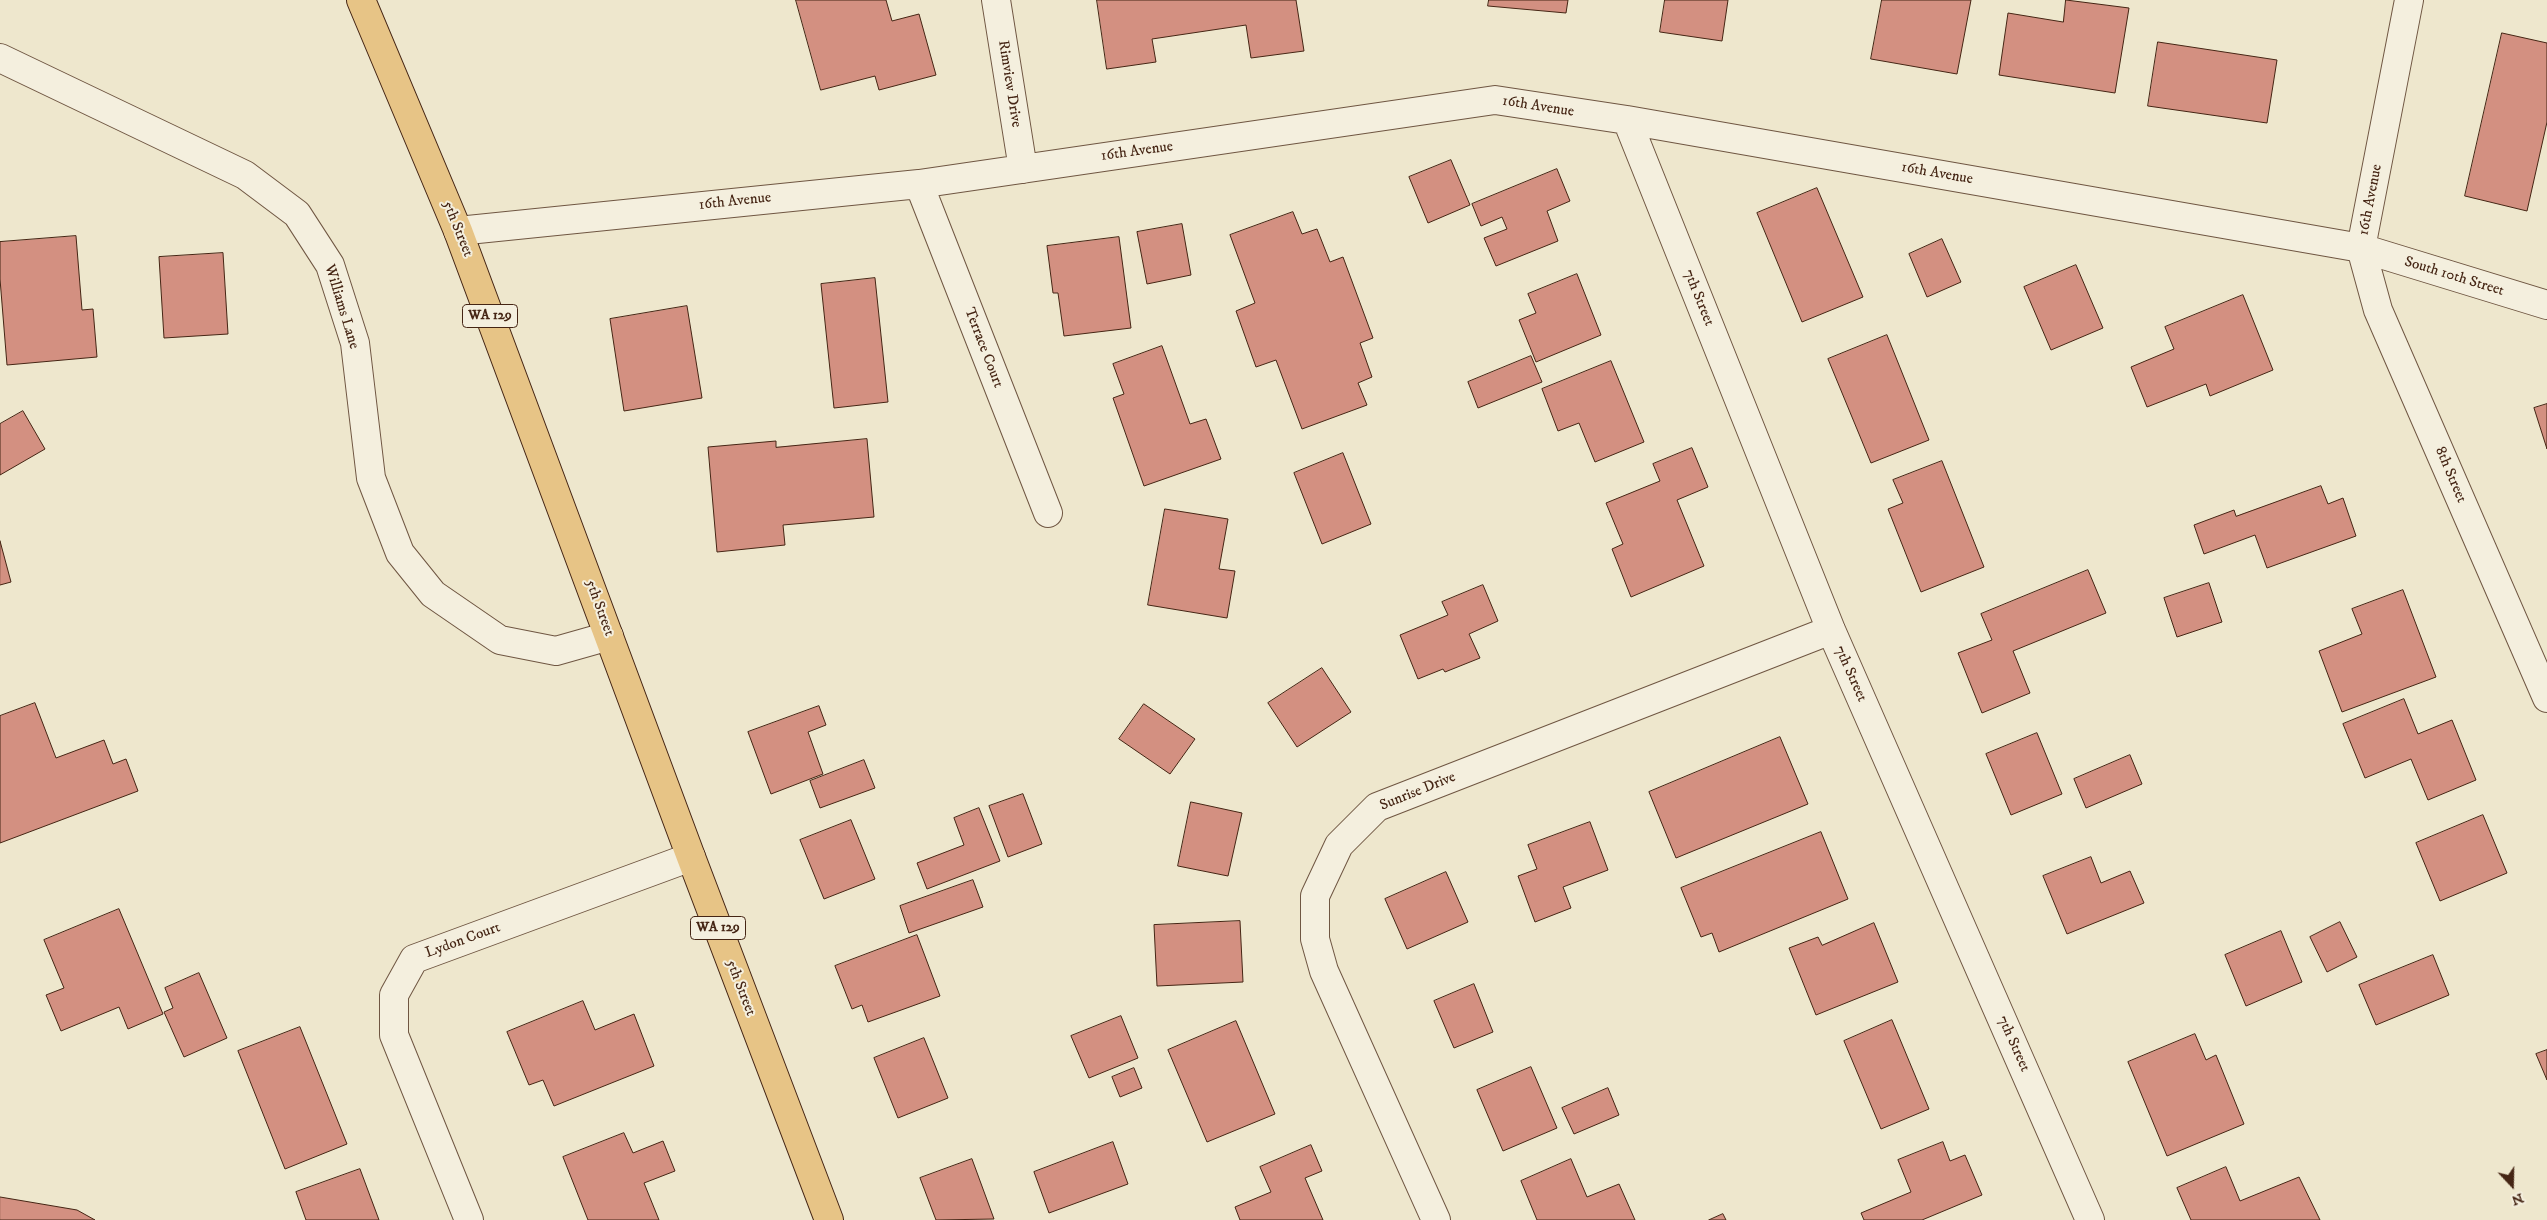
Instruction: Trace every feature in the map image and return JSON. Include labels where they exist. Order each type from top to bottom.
[{"type":"main road","name":"5th Street","points":[[361,0],[458,231],[691,857],[829,1220]]},
{"type":"street","name":"Rimview Drive","points":[[996,0],[1023,169]]},
{"type":"street","name":"16th Avenue","points":[[458,231],[919,184],[1495,100],[1627,120],[2361,248],[2410,0]]},
{"type":"street","name":"Williams Lane","points":[[0,58],[245,175],[297,214],[330,265],[355,342],[371,478],[400,553],[433,594],[500,640],[556,651],[609,636]]},
{"type":"street","name":"7th Street","points":[[1627,120],[1831,630],[2090,1220]]},
{"type":"street","name":"Terrace Court","points":[[919,184],[1048,513]]},
{"type":"street","name":"South 10th Street","points":[[2361,248],[2547,305]]},
{"type":"street","name":"8th Street","points":[[2361,248],[2378,310],[2547,698]]},
{"type":"street","name":"Sunrise Drive","points":[[1436,1220],[1324,971],[1314,939],[1315,896],[1339,845],[1376,807],[1831,630]]},
{"type":"street","name":"Lydon Court","points":[[469,1220],[394,1035],[394,995],[414,959],[691,857]]},
{"type":"building","points":[[796,0],[886,0],[892,21],[919,14],[936,75],[879,90],[875,76],[821,90]]},
{"type":"building","points":[[1097,0],[1296,0],[1304,51],[1251,58],[1246,25],[1152,39],[1156,62],[1107,69]]},
{"type":"building","points":[[1489,0],[1568,0],[1566,13],[1488,6]]},
{"type":"building","points":[[1665,0],[1728,0],[1722,41],[1660,32]]},
{"type":"building","points":[[1882,0],[1971,0],[1957,74],[1871,59]]},
{"type":"building","points":[[2066,0],[2129,8],[2115,93],[1999,75],[2008,13],[2063,22]]},
{"type":"building","points":[[2502,33],[2547,43],[2547,122],[2527,211],[2465,196]]},
{"type":"building","points":[[2158,42],[2277,60],[2267,123],[2148,106]]},
{"type":"building","points":[[1451,160],[1470,205],[1428,223],[1409,177]]},
{"type":"building","points":[[1557,169],[1570,201],[1547,211],[1558,241],[1496,266],[1484,238],[1507,229],[1502,217],[1481,226],[1472,204]]},
{"type":"building","points":[[1817,188],[1863,297],[1802,322],[1757,213]]},
{"type":"building","points":[[1293,212],[1302,234],[1317,229],[1330,262],[1343,257],[1373,338],[1360,343],[1372,377],[1358,383],[1367,405],[1302,429],[1276,360],[1256,367],[1236,311],[1255,303],[1230,235]]},
{"type":"building","points":[[1182,224],[1191,275],[1147,284],[1137,232]]},
{"type":"building","points":[[76,236],[82,310],[93,309],[97,357],[7,365],[0,279],[0,242]]},
{"type":"building","points":[[1119,237],[1131,328],[1064,336],[1058,293],[1053,293],[1047,246]]},
{"type":"building","points":[[1942,239],[1961,282],[1927,297],[1909,254]]},
{"type":"building","points":[[223,253],[228,334],[164,338],[159,257]]},
{"type":"building","points":[[2076,265],[2103,328],[2051,350],[2024,287]]},
{"type":"building","points":[[1577,274],[1601,335],[1536,362],[1519,320],[1536,313],[1528,294]]},
{"type":"building","points":[[875,278],[888,402],[834,408],[821,284]]},
{"type":"building","points":[[2243,295],[2273,370],[2210,396],[2206,384],[2147,407],[2131,367],[2174,349],[2165,327]]},
{"type":"building","points":[[687,306],[702,398],[624,411],[610,319]]},
{"type":"building","points":[[1887,335],[1929,440],[1871,463],[1828,359]]},
{"type":"building","points":[[1162,346],[1190,424],[1206,419],[1221,459],[1144,486],[1113,398],[1124,394],[1113,364]]},
{"type":"building","points":[[1531,356],[1542,382],[1478,408],[1468,382]]},
{"type":"building","points":[[1611,361],[1644,442],[1595,462],[1579,423],[1558,431],[1542,389]]},
{"type":"building","points":[[2547,404],[2547,449],[2534,408]]},
{"type":"building","points":[[23,411],[45,449],[0,475],[0,424]]},
{"type":"building","points":[[867,439],[874,517],[783,525],[785,545],[717,552],[708,447],[776,441],[776,447]]},
{"type":"building","points":[[1692,448],[1708,487],[1677,500],[1704,566],[1631,597],[1612,549],[1623,544],[1606,503],[1660,481],[1653,464]]},
{"type":"building","points":[[1343,453],[1371,524],[1322,544],[1294,473]]},
{"type":"building","points":[[1942,461],[1984,567],[1921,592],[1888,509],[1903,503],[1893,480]]},
{"type":"building","points":[[2321,486],[2328,504],[2343,498],[2356,536],[2267,568],[2255,535],[2204,554],[2194,525],[2234,510],[2236,516]]},
{"type":"building","points":[[1165,509],[1228,519],[1219,569],[1235,571],[1227,618],[1148,605]]},
{"type":"building","points":[[0,541],[11,582],[0,585]]},
{"type":"building","points":[[2088,570],[2106,613],[2013,651],[2030,693],[1982,713],[1958,653],[1992,640],[1981,614]]},
{"type":"building","points":[[2209,583],[2222,622],[2177,637],[2164,598]]},
{"type":"building","points":[[1483,585],[1498,621],[1469,634],[1480,658],[1445,672],[1443,669],[1418,679],[1400,635],[1448,615],[1442,602]]},
{"type":"building","points":[[2403,590],[2436,677],[2342,712],[2319,651],[2362,634],[2352,609]]},
{"type":"building","points":[[1322,668],[1351,712],[1297,747],[1268,703]]},
{"type":"building","points":[[2404,699],[2418,734],[2452,720],[2476,780],[2428,800],[2411,759],[2365,778],[2343,724]]},
{"type":"building","points":[[35,703],[56,758],[104,740],[113,764],[126,759],[138,791],[0,843],[0,716]]},
{"type":"building","points":[[1144,704],[1195,739],[1170,774],[1119,739]]},
{"type":"building","points":[[819,706],[826,725],[808,732],[823,774],[771,794],[748,732]]},
{"type":"building","points":[[2037,733],[2062,794],[2011,815],[1986,754]]},
{"type":"building","points":[[1780,737],[1808,804],[1676,858],[1649,792]]},
{"type":"building","points":[[2130,755],[2142,784],[2086,808],[2074,779]]},
{"type":"building","points":[[864,760],[875,788],[820,808],[810,781]]},
{"type":"building","points":[[1023,794],[1042,844],[1008,857],[989,806]]},
{"type":"building","points":[[1191,802],[1242,813],[1228,876],[1178,866]]},
{"type":"building","points":[[979,808],[1000,861],[927,889],[917,863],[964,845],[954,818]]},
{"type":"building","points":[[2483,815],[2507,873],[2440,901],[2416,843]]},
{"type":"building","points":[[851,820],[875,879],[824,899],[800,840]]},
{"type":"building","points":[[1590,822],[1608,870],[1563,887],[1571,908],[1535,922],[1518,876],[1537,869],[1528,845]]},
{"type":"building","points":[[1821,832],[1848,899],[1719,952],[1712,933],[1701,937],[1681,888]]},
{"type":"building","points":[[2091,857],[2101,883],[2130,871],[2144,903],[2067,934],[2043,876]]},
{"type":"building","points":[[1446,872],[1468,922],[1407,949],[1385,899]]},
{"type":"building","points":[[973,880],[983,907],[909,933],[900,906]]},
{"type":"building","points":[[119,909],[163,1014],[128,1029],[119,1007],[61,1031],[46,995],[64,988],[44,940]]},
{"type":"building","points":[[1240,921],[1243,982],[1157,986],[1154,925]]},
{"type":"building","points":[[2340,922],[2357,957],[2327,972],[2310,937]]},
{"type":"building","points":[[1874,923],[1898,982],[1816,1015],[1789,948],[1818,937],[1822,945]]},
{"type":"building","points":[[2281,931],[2302,982],[2246,1006],[2225,955]]},
{"type":"building","points":[[917,935],[940,996],[868,1022],[862,1005],[852,1009],[835,966]]},
{"type":"building","points":[[2433,955],[2449,995],[2376,1025],[2359,985]]},
{"type":"building","points":[[199,973],[227,1038],[184,1057],[164,1012],[173,1008],[165,988]]},
{"type":"building","points":[[1474,984],[1493,1032],[1454,1048],[1434,1001]]},
{"type":"building","points":[[583,1001],[595,1030],[634,1014],[654,1066],[554,1106],[543,1080],[529,1085],[507,1032]]},
{"type":"building","points":[[1121,1016],[1138,1058],[1089,1078],[1071,1036]]},
{"type":"building","points":[[1892,1020],[1929,1109],[1881,1129],[1844,1041]]},
{"type":"building","points":[[1236,1021],[1275,1114],[1207,1142],[1168,1050]]},
{"type":"building","points":[[300,1027],[347,1144],[285,1169],[238,1051]]},
{"type":"building","points":[[2195,1034],[2206,1060],[2216,1055],[2244,1124],[2167,1156],[2128,1062]]},
{"type":"building","points":[[924,1038],[948,1098],[898,1118],[874,1058]]},
{"type":"building","points":[[2547,1050],[2547,1080],[2536,1054]]},
{"type":"building","points":[[1531,1067],[1557,1128],[1503,1151],[1477,1090]]},
{"type":"building","points":[[1134,1068],[1142,1088],[1120,1097],[1112,1077]]},
{"type":"building","points":[[1608,1088],[1619,1115],[1574,1134],[1562,1108]]},
{"type":"building","points":[[624,1133],[633,1153],[663,1141],[675,1171],[644,1183],[659,1220],[588,1220],[563,1157]]},
{"type":"building","points":[[1113,1142],[1128,1184],[1049,1213],[1034,1172]]},
{"type":"building","points":[[1943,1142],[1950,1161],[1965,1155],[1982,1195],[1922,1220],[1864,1220],[1861,1213],[1911,1192],[1898,1160]]},
{"type":"building","points":[[1311,1145],[1322,1171],[1305,1178],[1323,1220],[1240,1220],[1235,1207],[1271,1192],[1260,1167]]},
{"type":"building","points":[[972,1159],[994,1219],[936,1220],[920,1178]]},
{"type":"building","points":[[1571,1159],[1587,1197],[1619,1184],[1635,1220],[1537,1220],[1521,1181]]},
{"type":"building","points":[[2226,1167],[2240,1201],[2299,1177],[2320,1220],[2191,1220],[2177,1188]]},
{"type":"building","points":[[360,1169],[379,1220],[306,1220],[296,1192]]},
{"type":"building","points":[[0,1197],[77,1210],[95,1220],[0,1220]]},
{"type":"building","points":[[1723,1214],[1726,1220],[1709,1220]]}]
